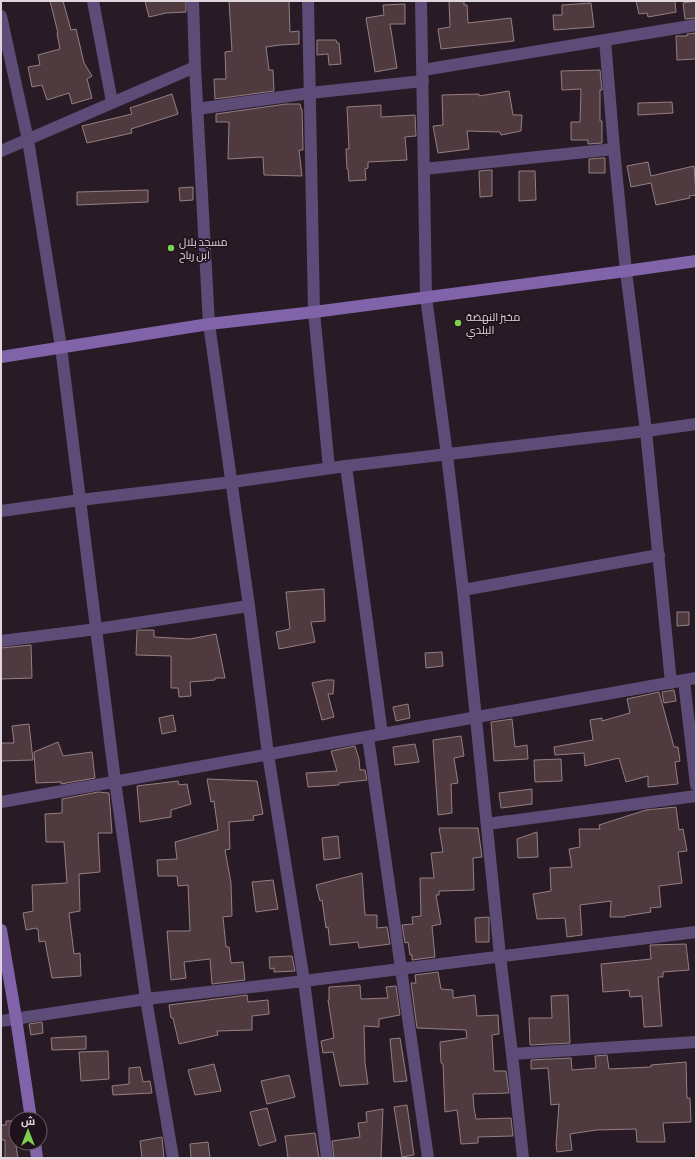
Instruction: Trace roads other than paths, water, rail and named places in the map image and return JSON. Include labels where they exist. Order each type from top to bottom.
[{"type":"street","points":[[93,1],[112,102]]},
{"type":"street","points":[[193,1],[197,109],[209,324],[232,482],[268,754],[304,981],[327,1158]]},
{"type":"street","points":[[308,1],[314,312],[329,468]]},
{"type":"street","points":[[421,1],[426,296],[463,590],[500,956],[523,1158]]},
{"type":"street","points":[[1,21],[28,140],[62,347],[115,781],[146,999],[173,1158]]},
{"type":"street","points":[[197,109],[423,76],[605,40],[696,25]]},
{"type":"street","points":[[605,40],[626,271],[646,431],[671,683]]},
{"type":"street","points":[[1,151],[195,67]]},
{"type":"street","points":[[424,169],[614,149]]},
{"type":"street","points":[[1,357],[209,324],[314,312],[696,261]]},
{"type":"street","points":[[1,511],[232,482],[329,468],[696,424]]},
{"type":"street","points":[[346,466],[382,734]]},
{"type":"street","points":[[463,590],[659,555]]},
{"type":"street","points":[[1,641],[97,630],[249,606]]},
{"type":"street","points":[[1,802],[696,678]]},
{"type":"street","points":[[684,681],[696,785]]},
{"type":"street","points":[[368,737],[428,1158]]},
{"type":"street","points":[[487,824],[696,796]]},
{"type":"street","points":[[1,930],[30,1111]]},
{"type":"street","points":[[1,1021],[146,999],[304,981],[696,932]]},
{"type":"street","points":[[512,1054],[696,1042]]},
{"type":"place","name":"مسجد بلال ابن رباح","points":[[171,248]]},
{"type":"place","name":"مخبز النهضة البلدي","points":[[458,323]]}]
